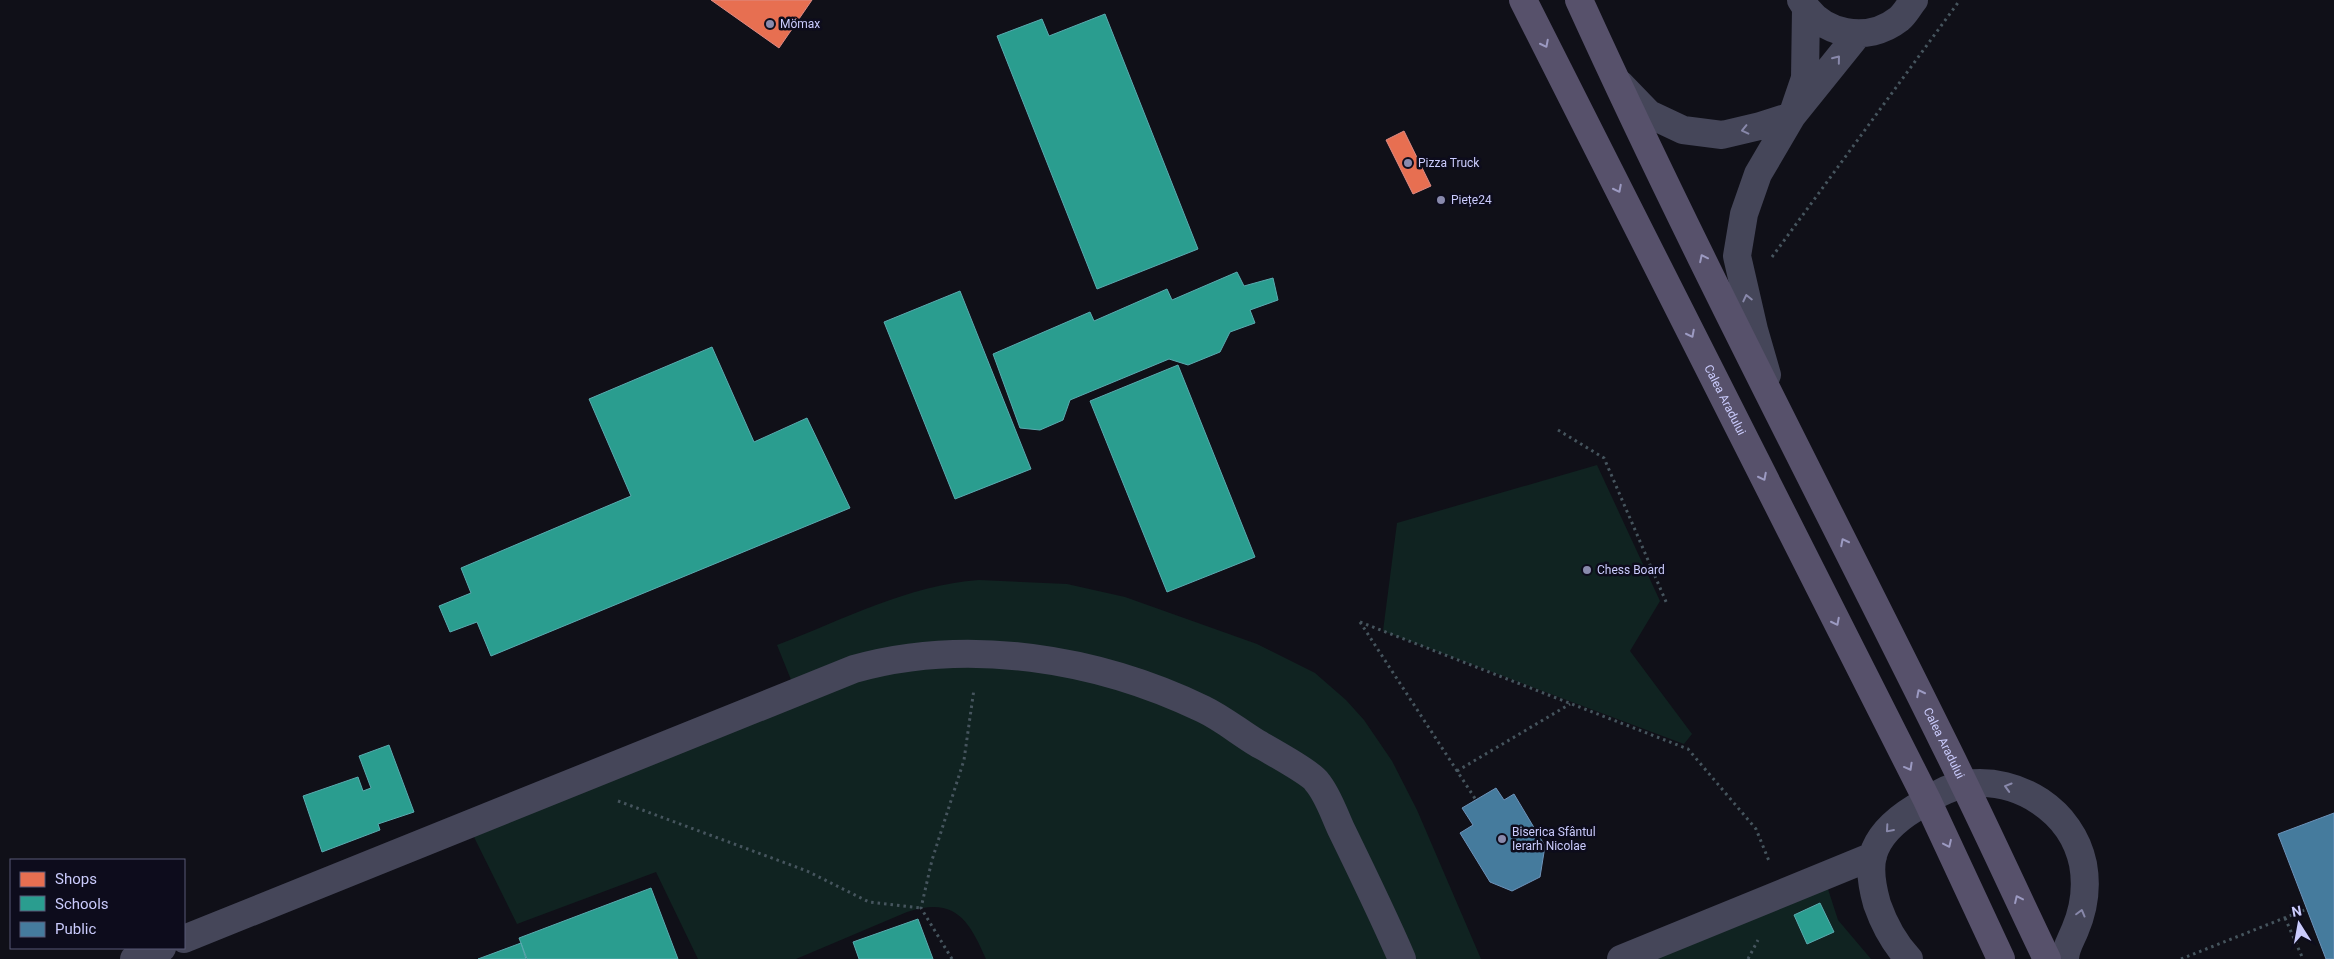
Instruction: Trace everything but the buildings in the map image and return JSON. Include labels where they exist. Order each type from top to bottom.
[{"type":"main road","name":"Calea Aradului","points":[[1523,0],[1927,800],[2001,959]]},
{"type":"main road","name":"Calea Aradului","points":[[1579,0],[1615,79],[1778,412],[1964,784],[2047,959]]},
{"type":"lane","points":[[1804,4],[1826,25],[1838,31],[1858,34],[1880,30],[1900,18],[1914,0]]},
{"type":"lane","points":[[1792,116],[1805,78],[1804,4]]},
{"type":"lane","points":[[1778,412],[1754,330],[1738,256],[1744,214],[1758,174],[1792,116],[1858,34]]},
{"type":"lane","points":[[1615,79],[1649,114],[1683,130],[1722,135],[1792,116]]},
{"type":"lane","points":[[185,939],[854,669],[885,660],[942,653],[980,654],[1067,664],[1110,674],[1159,690],[1205,710],[1317,781],[1381,909],[1402,959]]},
{"type":"lane","name":"Calea Aradului","points":[[1909,959],[1897,944],[1880,912],[1872,880],[1873,856],[1882,837],[1898,819],[1927,800],[1964,784],[1992,783],[2008,786],[2027,793],[2042,802],[2068,828],[2078,848],[2083,864],[2085,883],[2080,917],[2065,959]]},
{"type":"lane","points":[[1621,959],[1873,856]]},
{"type":"lane","points":[[134,959],[159,949]]},
{"type":"path","points":[[1769,261],[1960,0]]},
{"type":"path","points":[[1558,430],[1604,458],[1667,604]]},
{"type":"path","points":[[1476,800],[1360,622],[1688,749],[1756,829],[1782,892]]},
{"type":"path","points":[[952,959],[921,908],[932,860],[964,760],[980,654]]},
{"type":"path","points":[[1457,771],[1570,704]]},
{"type":"path","points":[[571,783],[806,871],[869,902],[921,908]]},
{"type":"path","points":[[2182,959],[2307,909]]},
{"type":"path","points":[[2285,918],[2303,959]]},
{"type":"green space","points":[[1597,465],[1660,601],[1630,651],[1692,734],[1684,744],[1383,631],[1397,523]]},
{"type":"green space","points":[[979,580],[1067,584],[1125,597],[1257,644],[1315,673],[1346,700],[1364,720],[1392,761],[1417,810],[1481,959],[986,959],[980,945],[966,923],[949,910],[937,907],[907,912],[796,959],[698,959],[656,872],[517,924],[473,835],[800,702],[777,645],[901,596],[953,583]]},
{"type":"green space","points":[[1827,886],[1838,920],[1871,959],[1649,959]]},
{"type":"place","name":"Mömax","points":[[770,24]]},
{"type":"place","name":"Pizza Truck","points":[[1408,163]]},
{"type":"place","name":"Piețe24","points":[[1441,200]]},
{"type":"place","name":"Chess Board","points":[[1587,570]]},
{"type":"place","name":"Biserica Sfântul Ierarh Nicolae","points":[[1502,839]]}]
